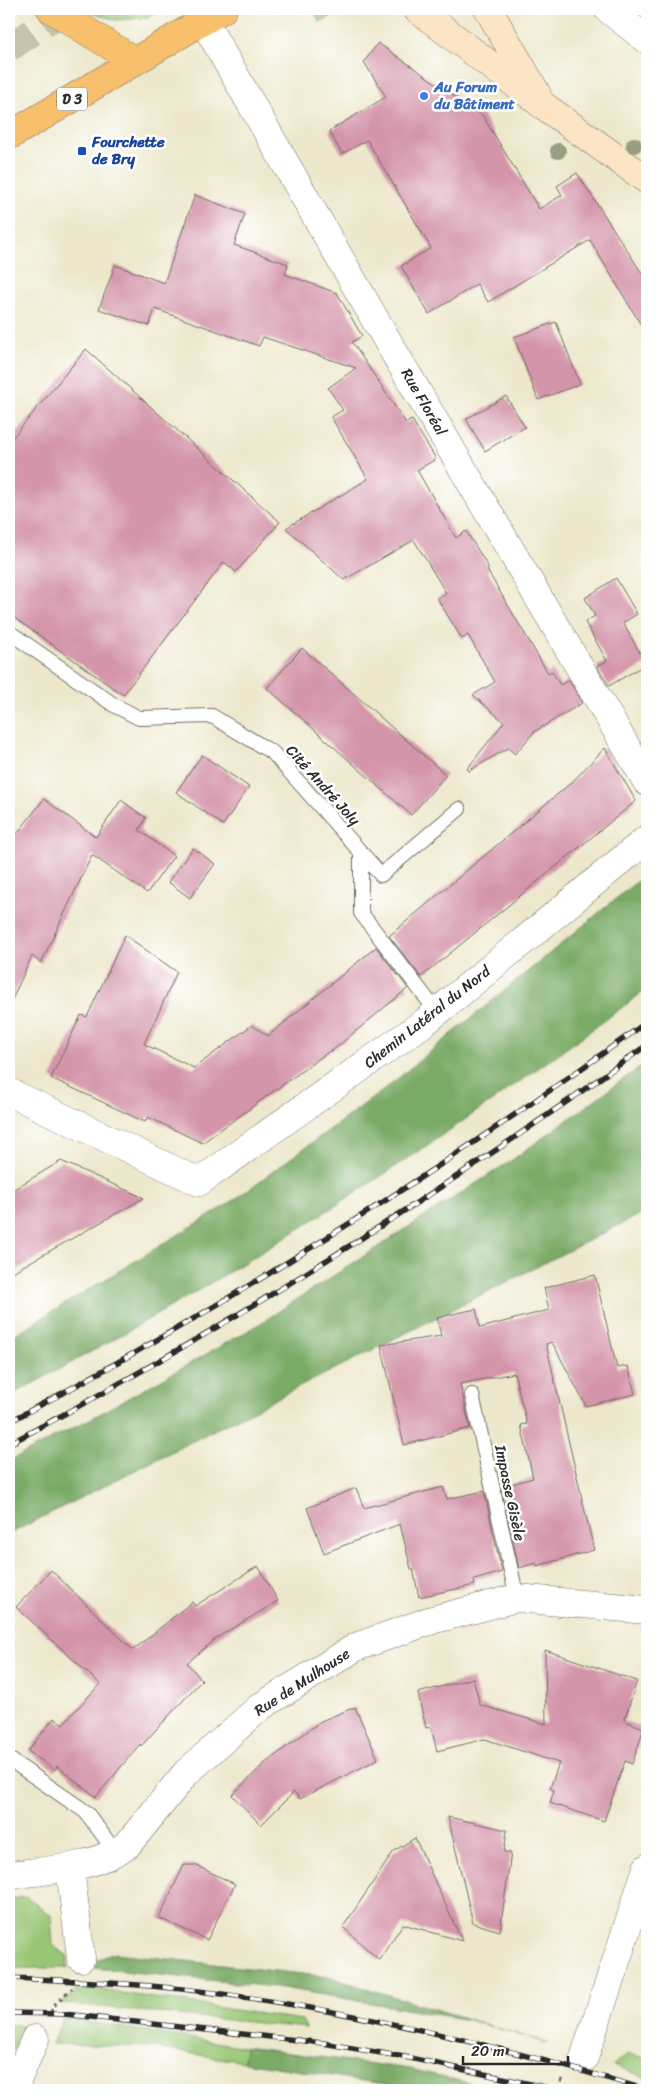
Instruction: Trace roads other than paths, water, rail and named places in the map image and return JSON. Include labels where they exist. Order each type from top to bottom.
[{"type":"main road","points":[[50,9],[134,61]]},
{"type":"main road","points":[[417,9],[544,106],[647,180]]},
{"type":"main road","points":[[488,9],[544,106]]},
{"type":"main road","name":"D 3","points":[[9,136],[213,14]]},
{"type":"street","points":[[608,9],[647,40]]},
{"type":"street","name":"Rue Floréal","points":[[213,14],[390,344],[647,782]]},
{"type":"street","name":"Chemin Latéral du Nord","points":[[9,1092],[199,1182],[437,1012],[647,839]]},
{"type":"street","name":"Rue de Mulhouse","points":[[9,1874],[70,1868],[116,1853],[128,1844],[186,1773],[260,1707],[356,1647],[432,1620],[517,1598],[647,1610]]},
{"type":"street","points":[[70,1868],[81,1958]]},
{"type":"street","points":[[584,2058],[647,1868]]},
{"type":"street","points":[[13,2090],[35,2038]]},
{"type":"lane","name":"Cité André Joly","points":[[9,632],[114,705],[139,718],[212,716],[273,753],[381,875],[459,810]]},
{"type":"lane","points":[[361,853],[361,913],[437,1012]]},
{"type":"lane","name":"Impasse Gisèle","points":[[472,1395],[517,1598]]},
{"type":"lane","points":[[9,1759],[86,1812],[116,1853]]},
{"type":"tunnel","points":[[9,48],[66,9]]},
{"type":"railway","points":[[9,1422],[174,1330],[335,1233],[492,1130],[647,1022]]},
{"type":"railway","points":[[9,1444],[174,1352],[335,1255],[492,1153],[647,1045]]},
{"type":"railway","points":[[9,1978],[96,1982],[182,1989],[300,2006],[417,2029],[475,2043],[532,2057],[647,2090]]},
{"type":"railway","points":[[9,2013],[64,2014],[323,2043],[410,2058],[558,2090]]},
{"type":"place","name":"Au Forum du Bâtiment","points":[[424,96]]},
{"type":"place","name":"Fourchette de Bry","points":[[82,151]]}]
